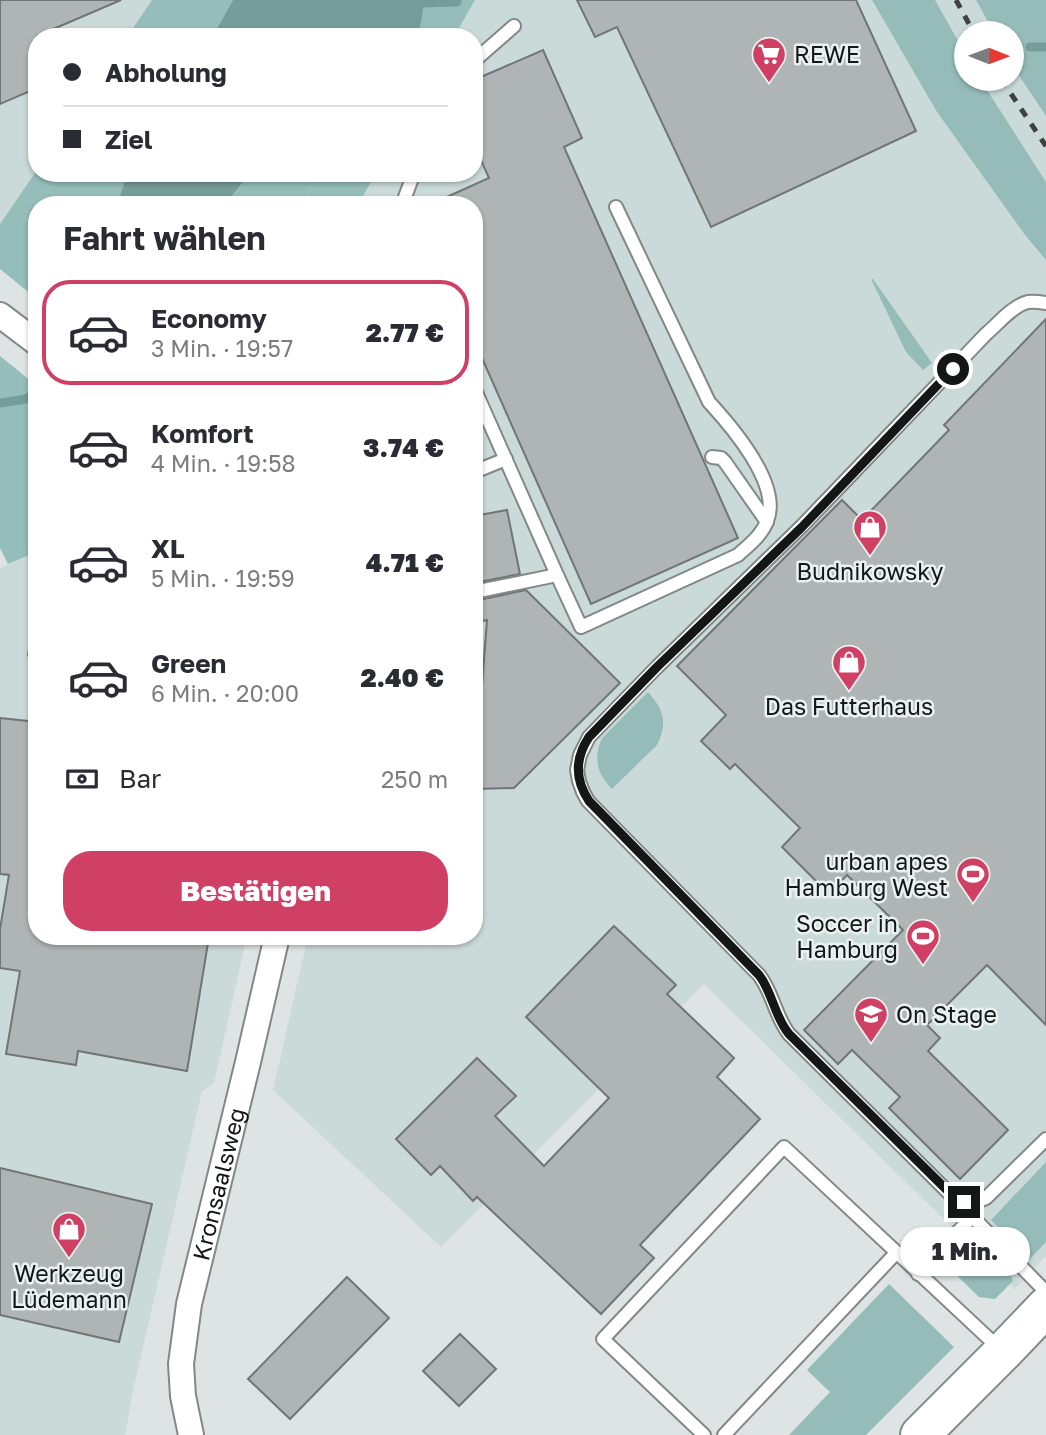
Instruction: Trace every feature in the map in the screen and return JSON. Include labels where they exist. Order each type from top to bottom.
[{"type":"main road","points":[[920,1435],[1046,1307]]},
{"type":"street","points":[[0,315],[28,336]]},
{"type":"street","name":"Kronsaalsweg","points":[[191,1435],[183,1396],[181,1364],[188,1304],[275,945]]},
{"type":"lane","points":[[483,53],[514,26]]},
{"type":"lane","points":[[483,408],[581,627],[738,555],[758,536],[767,522],[770,509],[766,481],[733,428],[709,402],[616,207]]},
{"type":"lane","points":[[1046,303],[1023,304],[986,334],[828,500],[589,737],[583,746],[577,770],[583,792],[589,801],[759,975],[767,985],[782,1025],[789,1034],[973,1216],[1046,1293]]},
{"type":"lane","points":[[712,457],[721,458],[725,462],[767,522]]},
{"type":"lane","points":[[483,468],[506,459]]},
{"type":"lane","points":[[483,590],[556,575]]},
{"type":"lane","points":[[957,1200],[974,1203],[986,1198],[1046,1139]]},
{"type":"lane","points":[[704,1435],[603,1339],[783,1147],[1003,1352]]},
{"type":"lane","points":[[918,1274],[973,1216]]},
{"type":"lane","points":[[724,1435],[896,1253]]},
{"type":"shaded area","points":[[0,0],[152,0],[133,28],[28,28],[29,182],[0,224]]},
{"type":"shaded area","points":[[152,0],[233,0],[217,28],[133,28]]},
{"type":"shaded area","points":[[233,0],[423,0],[419,28],[217,28]]},
{"type":"shaded area","points":[[423,0],[475,0],[459,28],[419,28]]},
{"type":"shaded area","points":[[475,0],[872,0],[937,112],[1046,260],[1046,1256],[1015,1289],[704,984],[441,1247],[273,1090],[306,945],[483,945],[483,196],[363,196],[371,182],[483,182],[483,28],[459,28]]},
{"type":"shaded area","points":[[872,0],[935,0],[954,34],[954,91],[988,91],[1046,182],[1046,260],[1025,235],[937,112]]},
{"type":"shaded area","points":[[935,0],[976,0],[987,21],[954,21],[954,34]]},
{"type":"shaded area","points":[[976,0],[1046,0],[1046,116],[1024,83],[1024,21],[987,21]]},
{"type":"shaded area","points":[[1024,83],[1046,116],[1046,182],[988,91],[1024,91]]},
{"type":"shaded area","points":[[29,182],[125,182],[120,196],[28,196],[28,292],[0,269],[0,224]]},
{"type":"shaded area","points":[[243,182],[314,182],[305,196],[232,196]]},
{"type":"shaded area","points":[[243,182],[232,196],[120,196],[124,183]]},
{"type":"shaded area","points":[[314,182],[371,182],[363,196],[305,196]]},
{"type":"shaded area","points":[[871,279],[932,363],[923,370],[906,352]]},
{"type":"shaded area","points":[[0,356],[28,379],[28,556],[8,564],[0,548]]},
{"type":"shaded area","points":[[28,556],[28,945],[245,945],[214,1083],[202,1091],[125,1435],[0,1435],[0,568]]},
{"type":"shaded area","points":[[648,692],[663,717],[660,737],[657,745],[612,789],[600,772],[597,759],[599,745],[602,738]]},
{"type":"shaded area","points":[[1046,1162],[1046,1242],[1029,1260],[991,1220]]},
{"type":"shaded area","points":[[976,1235],[1009,1271],[1013,1281],[995,1299],[979,1297],[947,1266]]},
{"type":"shaded area","points":[[889,1284],[954,1347],[866,1435],[789,1435],[830,1392],[807,1370]]},
{"type":"building","points":[[0,0],[121,0],[56,28],[28,28],[28,92],[0,104]]},
{"type":"building","name":"REWE","points":[[577,0],[856,0],[916,131],[711,227],[617,27],[595,37]]},
{"type":"building","points":[[543,50],[582,138],[564,147],[738,538],[591,604],[483,360],[483,196],[449,196],[489,178],[483,165],[483,76]]},
{"type":"building","points":[[1046,319],[1046,1025],[987,965],[927,1025],[940,1038],[928,1051],[1008,1130],[960,1179],[889,1108],[900,1097],[852,1050],[838,1064],[804,1030],[903,930],[847,875],[829,894],[782,847],[800,828],[735,764],[730,769],[701,741],[726,715],[677,666],[842,500],[862,520],[949,430],[944,425]]},
{"type":"building","points":[[507,510],[520,574],[483,581],[483,514]]},
{"type":"building","points":[[526,590],[620,683],[514,788],[483,789],[483,672],[487,620],[483,621],[483,599]]},
{"type":"building","points":[[0,718],[28,721],[28,945],[208,945],[187,1071],[78,1051],[76,1065],[6,1054],[20,971],[0,968],[0,929],[9,875],[0,874]]},
{"type":"building","points":[[614,926],[676,985],[667,994],[734,1058],[717,1077],[760,1119],[640,1245],[654,1258],[601,1314],[477,1197],[473,1201],[440,1166],[431,1175],[396,1139],[477,1058],[516,1096],[495,1116],[544,1166],[609,1098],[526,1017]]},
{"type":"building","name":"Werkzeug Lüdemann","points":[[0,1168],[152,1204],[119,1342],[0,1315]]},
{"type":"building","points":[[347,1277],[389,1318],[290,1419],[248,1379]]},
{"type":"building","points":[[460,1334],[496,1369],[459,1406],[423,1371]]},
{"type":"waterway","points":[[414,7],[423,3],[457,2]]},
{"type":"waterway","points":[[1030,47],[1046,47]]},
{"type":"waterway","points":[[0,403],[28,398]]},
{"type":"railway","points":[[956,0],[967,21]]},
{"type":"railway","points":[[1009,91],[1046,146]]},
{"type":"place","name":"REWE","points":[[769,84]]},
{"type":"place","name":"Budnikowsky","points":[[870,557]]},
{"type":"place","name":"Das Futterhaus","points":[[849,692]]},
{"type":"place","name":"urban apes Hamburg West","points":[[973,904]]},
{"type":"place","name":"Soccer in Hamburg","points":[[923,966]]},
{"type":"place","name":"On Stage","points":[[871,1044]]},
{"type":"place","name":"Werkzeug Lüdemann","points":[[69,1259]]},
{"type":"route","points":[[953,369],[802,527],[657,667],[589,737],[583,746],[577,770],[583,792],[589,801],[759,975],[767,985],[777,1015],[789,1034],[957,1200],[964,1202]]}]
